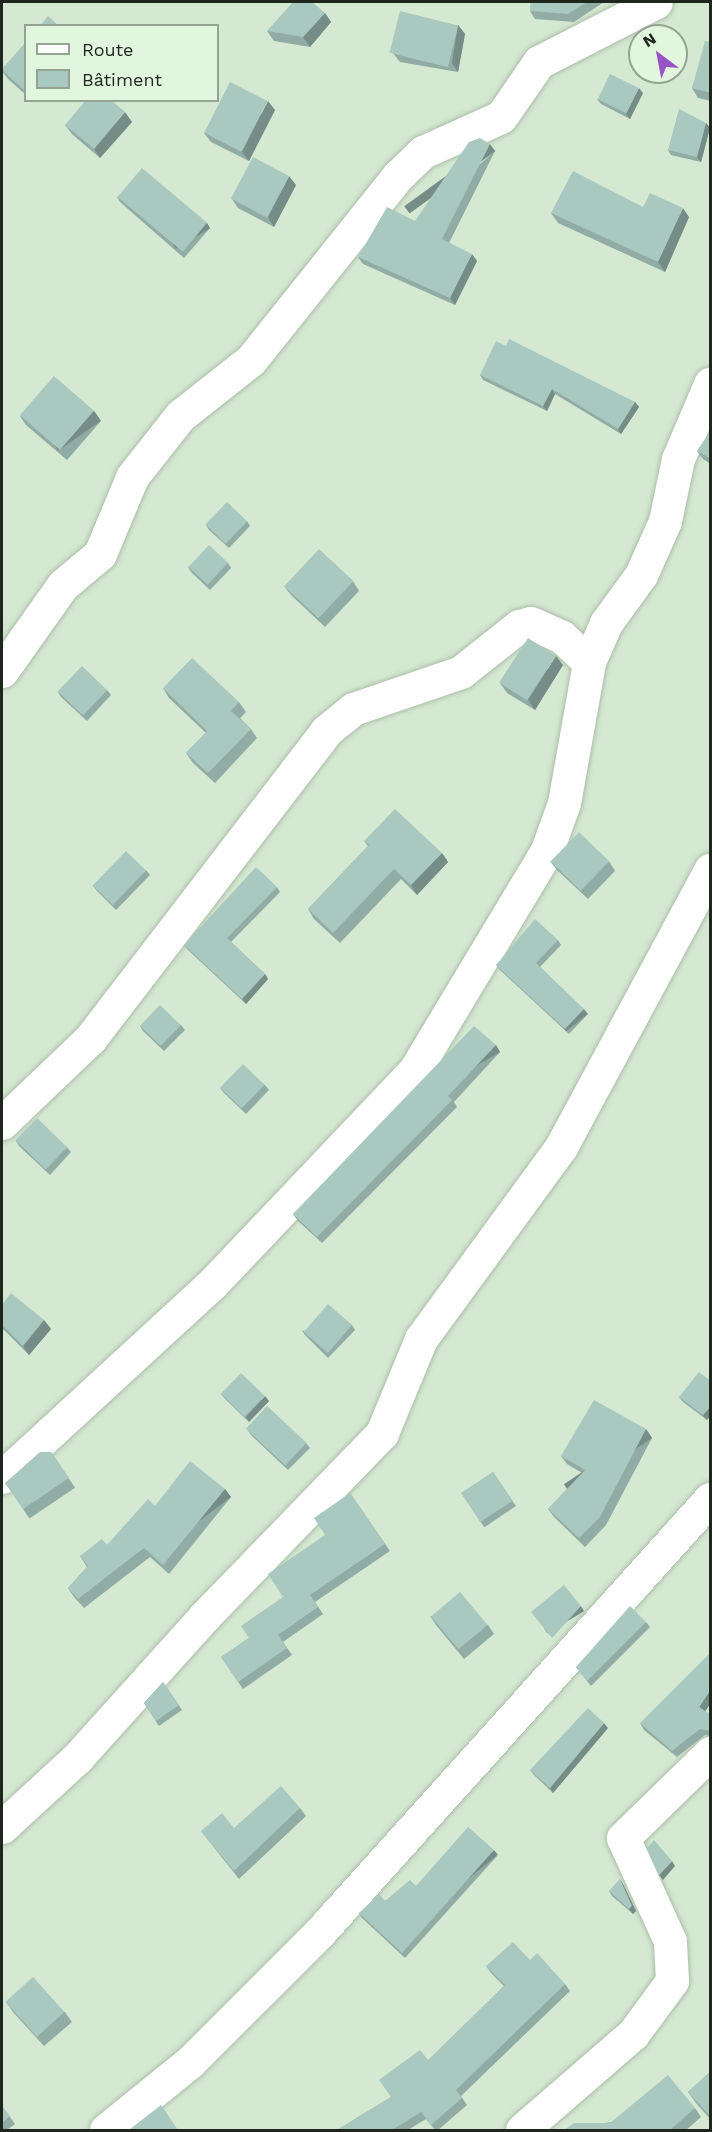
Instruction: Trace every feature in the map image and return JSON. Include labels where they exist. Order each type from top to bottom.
[{"type":"street","points":[[2,671],[63,585],[100,554],[132,477],[180,416],[251,360],[398,176],[423,152],[501,117],[520,82],[539,62],[656,2]]},
{"type":"street","points":[[2,1477],[44,1443],[212,1284],[415,1070],[547,850],[564,803],[589,662],[606,623],[641,575],[665,521],[678,459],[711,384]]},
{"type":"street","points":[[2,1123],[90,1040],[326,731],[353,709],[461,672],[519,626],[531,623],[562,637],[589,662]]},
{"type":"street","points":[[2,1827],[78,1757],[204,1617],[382,1433],[421,1339],[561,1147],[711,870]]},
{"type":"street","points":[[106,2130],[190,2062],[320,1932],[711,1499]]},
{"type":"street","points":[[522,2130],[633,2034],[672,1981],[670,1941],[623,1838],[711,1752]]},
{"type":"building","points":[[293,2],[312,2],[325,13],[303,37],[267,31]]},
{"type":"building","points":[[531,2],[587,2],[568,14],[530,11]]},
{"type":"building","points":[[400,11],[458,26],[448,67],[390,53]]},
{"type":"building","points":[[48,16],[57,24],[42,24]]},
{"type":"building","points":[[705,41],[711,42],[711,93],[692,88]]},
{"type":"building","points":[[24,44],[24,90],[2,69]]},
{"type":"building","points":[[610,74],[639,88],[626,113],[598,99]]},
{"type":"building","points":[[230,82],[267,101],[242,152],[204,133]]},
{"type":"building","points":[[84,102],[113,102],[125,112],[94,149],[65,125]]},
{"type":"building","points":[[679,109],[706,123],[697,157],[668,150]]},
{"type":"building","points":[[480,138],[490,144],[442,239],[472,254],[450,298],[358,257],[387,207],[415,221],[469,142]]},
{"type":"building","points":[[253,157],[289,176],[267,218],[231,198]]},
{"type":"building","points":[[142,168],[207,223],[183,252],[118,197]]},
{"type":"building","points":[[573,171],[643,207],[650,193],[683,208],[658,262],[551,213]]},
{"type":"building","points":[[509,339],[635,402],[618,429],[552,389],[543,406],[480,375],[496,341],[506,346]]},
{"type":"building","points":[[54,376],[94,411],[60,450],[20,415]]},
{"type":"building","points":[[711,430],[711,459],[697,451]]},
{"type":"building","points":[[227,502],[247,521],[226,544],[205,524]]},
{"type":"building","points":[[209,545],[228,563],[208,585],[189,567]]},
{"type":"building","points":[[319,549],[353,581],[319,618],[284,586]]},
{"type":"building","points":[[528,638],[556,656],[527,700],[499,682]]},
{"type":"building","points":[[192,658],[239,702],[231,711],[251,729],[208,773],[186,753],[207,731],[163,688]]},
{"type":"building","points":[[82,666],[107,690],[83,715],[58,691]]},
{"type":"building","points":[[395,809],[442,853],[411,885],[394,869],[333,933],[308,909],[369,845],[364,841]]},
{"type":"building","points":[[579,832],[609,861],[581,891],[551,861]]},
{"type":"building","points":[[126,851],[146,870],[113,905],[93,886]]},
{"type":"building","points":[[256,867],[277,887],[227,938],[265,974],[242,999],[184,945]]},
{"type":"building","points":[[535,919],[558,940],[536,963],[584,1009],[565,1029],[496,965]]},
{"type":"building","points":[[160,1005],[181,1025],[161,1046],[140,1026]]},
{"type":"building","points":[[474,1026],[496,1045],[448,1096],[452,1100],[317,1237],[293,1214]]},
{"type":"building","points":[[243,1064],[265,1085],[242,1109],[220,1088]]},
{"type":"building","points":[[37,1118],[67,1147],[46,1169],[15,1140]]},
{"type":"building","points":[[11,1293],[44,1320],[23,1346],[2,1325],[2,1305]]},
{"type":"building","points":[[328,1304],[352,1325],[328,1353],[304,1332]]},
{"type":"building","points":[[699,1372],[711,1381],[711,1406],[703,1415],[679,1397]]},
{"type":"building","points":[[241,1373],[265,1396],[245,1417],[221,1394]]},
{"type":"building","points":[[594,1400],[646,1429],[600,1517],[579,1538],[548,1509],[585,1470],[561,1456]]},
{"type":"building","points":[[267,1406],[306,1443],[285,1465],[246,1429]]},
{"type":"building","points":[[40,1452],[51,1452],[69,1478],[23,1509],[5,1483]]},
{"type":"building","points":[[190,1461],[225,1489],[163,1565],[144,1548],[78,1599],[68,1588],[88,1566],[80,1556],[102,1539],[107,1545],[148,1499],[155,1506]]},
{"type":"building","points":[[493,1472],[512,1501],[480,1522],[461,1493]]},
{"type":"building","points":[[350,1493],[385,1544],[310,1595],[318,1607],[278,1635],[287,1648],[238,1682],[221,1657],[249,1638],[241,1626],[283,1597],[268,1574],[325,1535],[314,1518]]},
{"type":"building","points":[[564,1585],[581,1606],[552,1638],[531,1612]]},
{"type":"building","points":[[460,1592],[488,1625],[459,1649],[431,1616]]},
{"type":"building","points":[[630,1606],[646,1622],[587,1681],[576,1667]]},
{"type":"building","points":[[711,1652],[711,1689],[699,1707],[711,1715],[711,1731],[700,1729],[672,1751],[640,1723]]},
{"type":"building","points":[[163,1682],[179,1705],[156,1721],[144,1703]]},
{"type":"building","points":[[588,1708],[604,1723],[550,1788],[530,1770]]},
{"type":"building","points":[[281,1786],[300,1808],[234,1871],[201,1831],[222,1813],[234,1828]]},
{"type":"building","points":[[468,1827],[494,1850],[402,1953],[359,1913],[379,1894],[385,1901],[410,1880],[416,1886]]},
{"type":"building","points":[[654,1840],[672,1861],[659,1875],[647,1848]]},
{"type":"building","points":[[620,1879],[632,1906],[629,1909],[609,1891]]},
{"type":"building","points":[[513,1942],[530,1960],[537,1953],[565,1984],[456,2090],[462,2098],[431,2125],[421,2112],[392,2130],[337,2130],[391,2097],[379,2080],[420,2050],[428,2060],[505,1985],[486,1966]]},
{"type":"building","points":[[33,1977],[64,2012],[37,2037],[6,2002]]},
{"type":"building","points":[[711,2071],[711,2117],[688,2092]]},
{"type":"building","points":[[668,2075],[695,2108],[670,2130],[564,2130],[574,2123],[610,2123]]},
{"type":"building","points":[[161,2105],[178,2130],[129,2130]]},
{"type":"building","points":[[2,2106],[10,2116],[2,2123]]}]
